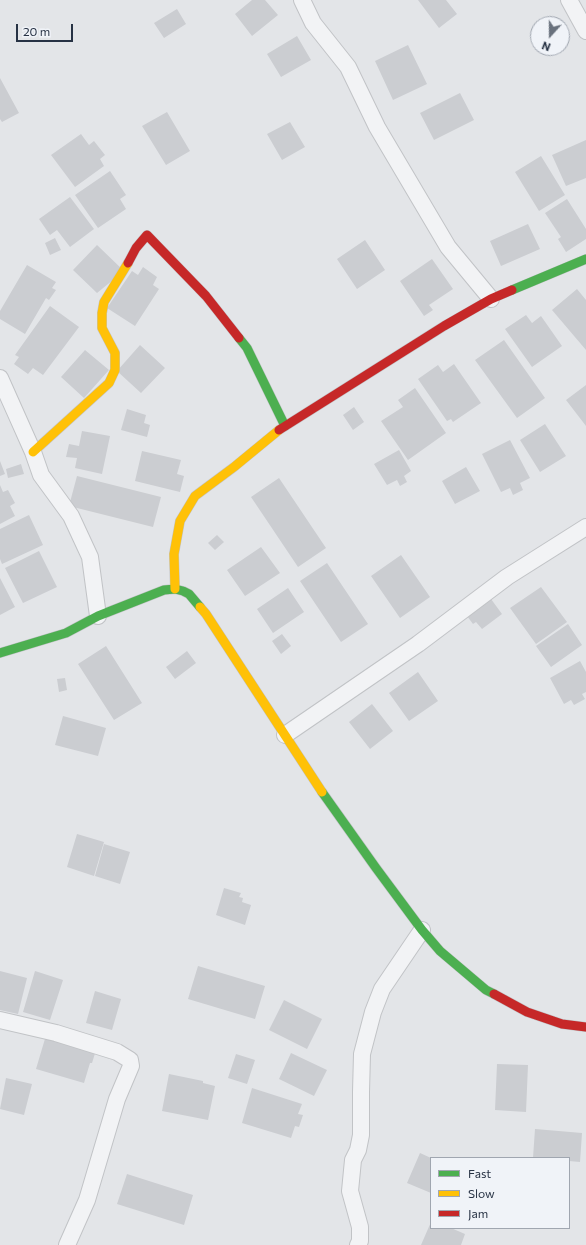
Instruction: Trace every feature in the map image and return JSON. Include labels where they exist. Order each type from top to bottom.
[{"type":"street","points":[[302,0],[314,23],[348,68],[377,127],[448,247],[491,299]]},
{"type":"street","points":[[569,0],[586,31]]},
{"type":"street","points":[[33,452],[109,383],[116,370],[115,353],[102,328],[104,302],[136,248],[147,235],[206,296],[247,348],[285,426]]},
{"type":"street","points":[[175,589],[174,554],[180,521],[195,496],[234,467],[276,432],[444,326],[491,299],[586,259]]},
{"type":"street","points":[[0,378],[33,452],[41,475],[71,516],[90,557],[98,616]]},
{"type":"street","points":[[285,735],[418,644],[507,577],[586,527]]},
{"type":"street","points":[[0,653],[66,633],[98,616],[164,590],[175,589],[189,594],[206,614],[308,771],[371,862],[422,930],[440,951],[486,990],[527,1012],[562,1024],[586,1027]]},
{"type":"street","points":[[358,1245],[360,1240],[360,1228],[350,1191],[353,1160],[358,1150],[361,1135],[362,1054],[373,1012],[382,989],[422,930]]},
{"type":"street","points":[[0,1020],[56,1033],[117,1052],[130,1060],[131,1066],[117,1099],[87,1200],[67,1245]]},
{"type":"building","points":[[252,0],[265,0],[278,15],[252,36],[235,14]]},
{"type":"building","points":[[418,0],[446,0],[457,14],[439,28]]},
{"type":"building","points":[[177,9],[186,24],[164,38],[154,23]]},
{"type":"building","points":[[297,36],[311,60],[281,77],[267,54]]},
{"type":"building","points":[[408,45],[427,84],[393,100],[375,61]]},
{"type":"building","points":[[0,78],[19,113],[2,122],[0,119]]},
{"type":"building","points":[[460,93],[474,120],[434,140],[420,113]]},
{"type":"building","points":[[167,112],[190,151],[166,165],[142,126]]},
{"type":"building","points":[[290,122],[305,147],[282,160],[267,134]]},
{"type":"building","points":[[81,134],[89,145],[94,141],[105,155],[100,159],[104,166],[75,187],[51,155]]},
{"type":"building","points":[[586,140],[586,178],[566,186],[552,155]]},
{"type":"building","points":[[541,156],[565,195],[539,211],[515,172]]},
{"type":"building","points":[[110,171],[126,195],[120,199],[126,209],[98,228],[75,195]]},
{"type":"building","points":[[70,197],[94,229],[70,247],[57,230],[50,235],[39,219]]},
{"type":"building","points":[[567,199],[586,229],[586,239],[566,252],[558,239],[561,237],[545,213]]},
{"type":"building","points":[[528,224],[540,249],[501,266],[490,241]]},
{"type":"building","points":[[55,238],[61,250],[50,255],[45,243]]},
{"type":"building","points":[[365,240],[385,270],[357,289],[337,259]]},
{"type":"building","points":[[97,245],[124,271],[97,293],[73,270]]},
{"type":"building","points":[[432,259],[453,289],[429,305],[433,310],[424,316],[400,281]]},
{"type":"building","points":[[27,265],[56,282],[52,288],[56,290],[49,300],[46,298],[25,334],[0,319],[0,311]]},
{"type":"building","points":[[143,267],[157,277],[153,285],[159,289],[135,326],[107,308],[132,271],[138,275]]},
{"type":"building","points":[[577,289],[586,300],[586,350],[552,310]]},
{"type":"building","points":[[50,306],[79,327],[43,375],[33,368],[28,374],[14,364],[19,357],[15,355]]},
{"type":"building","points":[[526,315],[532,323],[541,316],[562,346],[532,367],[505,329]]},
{"type":"building","points":[[504,340],[545,398],[517,418],[475,360]]},
{"type":"building","points":[[140,345],[165,368],[141,393],[117,371]]},
{"type":"building","points":[[85,350],[109,370],[84,398],[61,377]]},
{"type":"building","points":[[454,364],[481,403],[453,422],[451,419],[447,421],[418,379],[438,365],[443,372]]},
{"type":"building","points":[[586,385],[586,426],[566,400]]},
{"type":"building","points":[[415,388],[446,433],[408,460],[381,421],[403,407],[398,400]]},
{"type":"building","points":[[354,407],[364,422],[353,430],[343,415]]},
{"type":"building","points":[[127,409],[146,415],[144,423],[150,425],[147,437],[121,430]]},
{"type":"building","points":[[545,424],[566,456],[540,472],[520,440]]},
{"type":"building","points":[[82,431],[110,436],[102,474],[75,468],[77,458],[66,457],[69,444],[79,446]]},
{"type":"building","points":[[510,440],[530,478],[520,483],[523,490],[513,495],[510,488],[501,492],[482,454]]},
{"type":"building","points":[[399,450],[411,471],[404,476],[407,482],[400,486],[397,480],[387,485],[374,464]]},
{"type":"building","points":[[142,451],[181,460],[177,474],[184,476],[180,492],[135,481]]},
{"type":"building","points":[[0,461],[5,474],[0,476]]},
{"type":"building","points":[[21,464],[24,474],[8,478],[6,469]]},
{"type":"building","points":[[466,467],[480,491],[455,504],[442,481]]},
{"type":"building","points":[[77,476],[161,497],[153,527],[69,506]]},
{"type":"building","points":[[279,478],[326,548],[298,567],[251,497]]},
{"type":"building","points":[[0,485],[3,492],[8,490],[15,503],[10,506],[15,516],[0,524]]},
{"type":"building","points":[[29,515],[43,545],[2,564],[0,559],[0,529]]},
{"type":"building","points":[[217,535],[224,542],[215,550],[208,543]]},
{"type":"building","points":[[261,547],[280,573],[245,596],[227,570]]},
{"type":"building","points":[[39,551],[57,587],[23,603],[5,568]]},
{"type":"building","points":[[401,555],[430,597],[400,618],[371,576]]},
{"type":"building","points":[[327,563],[368,624],[341,642],[300,581]]},
{"type":"building","points":[[0,578],[15,607],[0,615]]},
{"type":"building","points":[[541,587],[567,622],[536,644],[510,608]]},
{"type":"building","points":[[288,588],[304,612],[273,633],[257,609]]},
{"type":"building","points":[[491,599],[502,614],[482,629],[476,622],[473,624],[467,616]]},
{"type":"building","points":[[568,624],[582,645],[551,667],[536,646]]},
{"type":"building","points":[[282,634],[291,646],[281,654],[272,641]]},
{"type":"building","points":[[106,646],[142,703],[114,720],[78,664]]},
{"type":"building","points":[[187,651],[196,663],[175,679],[166,667]]},
{"type":"building","points":[[580,661],[586,672],[586,692],[582,694],[585,699],[574,705],[571,700],[564,704],[550,678]]},
{"type":"building","points":[[418,672],[438,701],[409,721],[389,693]]},
{"type":"building","points":[[65,678],[67,690],[59,692],[57,679]]},
{"type":"building","points":[[372,704],[393,731],[370,749],[349,722]]},
{"type":"building","points":[[63,716],[106,728],[98,756],[55,745]]},
{"type":"building","points":[[77,834],[104,842],[94,876],[67,867]]},
{"type":"building","points":[[104,844],[130,852],[120,884],[95,876]]},
{"type":"building","points":[[224,888],[241,893],[239,897],[243,898],[242,902],[251,905],[245,925],[216,915]]},
{"type":"building","points":[[198,966],[265,986],[255,1019],[188,999]]},
{"type":"building","points":[[0,971],[27,978],[18,1014],[0,1010]]},
{"type":"building","points":[[35,971],[63,980],[50,1020],[23,1012]]},
{"type":"building","points":[[95,991],[121,999],[112,1030],[86,1023]]},
{"type":"building","points":[[284,1000],[322,1019],[307,1049],[269,1030]]},
{"type":"building","points":[[47,1032],[97,1047],[84,1083],[36,1069]]},
{"type":"building","points":[[291,1053],[327,1070],[314,1096],[279,1079]]},
{"type":"building","points":[[236,1054],[255,1060],[247,1084],[228,1078]]},
{"type":"building","points":[[497,1064],[528,1065],[526,1112],[495,1110]]},
{"type":"building","points":[[169,1074],[203,1081],[203,1083],[215,1086],[208,1120],[162,1111]]},
{"type":"building","points":[[6,1078],[32,1084],[24,1115],[0,1109]]},
{"type":"building","points":[[252,1088],[302,1104],[298,1114],[303,1115],[299,1127],[295,1126],[291,1138],[242,1123]]},
{"type":"building","points":[[535,1129],[582,1133],[580,1162],[570,1161],[570,1157],[533,1157]]},
{"type":"building","points":[[420,1153],[430,1158],[430,1193],[407,1183]]},
{"type":"building","points":[[127,1174],[193,1195],[184,1225],[117,1204]]},
{"type":"building","points":[[430,1224],[430,1229],[453,1229],[465,1234],[461,1245],[421,1245]]},
{"type":"traffic: fast","points":[[512,290],[586,259]]},
{"type":"traffic: fast","points":[[239,338],[247,348],[285,426]]},
{"type":"traffic: fast","points":[[0,653],[66,633],[98,616],[164,590],[175,589],[183,591],[189,594],[200,607]]},
{"type":"traffic: fast","points":[[322,792],[422,930],[440,951],[486,990],[494,994]]},
{"type":"traffic: slow","points":[[33,452],[109,383],[115,370],[115,353],[102,328],[102,313],[104,302],[128,263]]},
{"type":"traffic: slow","points":[[175,589],[174,554],[180,521],[195,496],[234,467],[279,430]]},
{"type":"traffic: slow","points":[[200,607],[322,792]]},
{"type":"traffic: jam","points":[[128,263],[136,248],[147,235],[206,296],[239,338]]},
{"type":"traffic: jam","points":[[279,430],[444,326],[491,299],[512,290]]},
{"type":"traffic: jam","points":[[494,994],[527,1012],[562,1024],[586,1027]]}]
